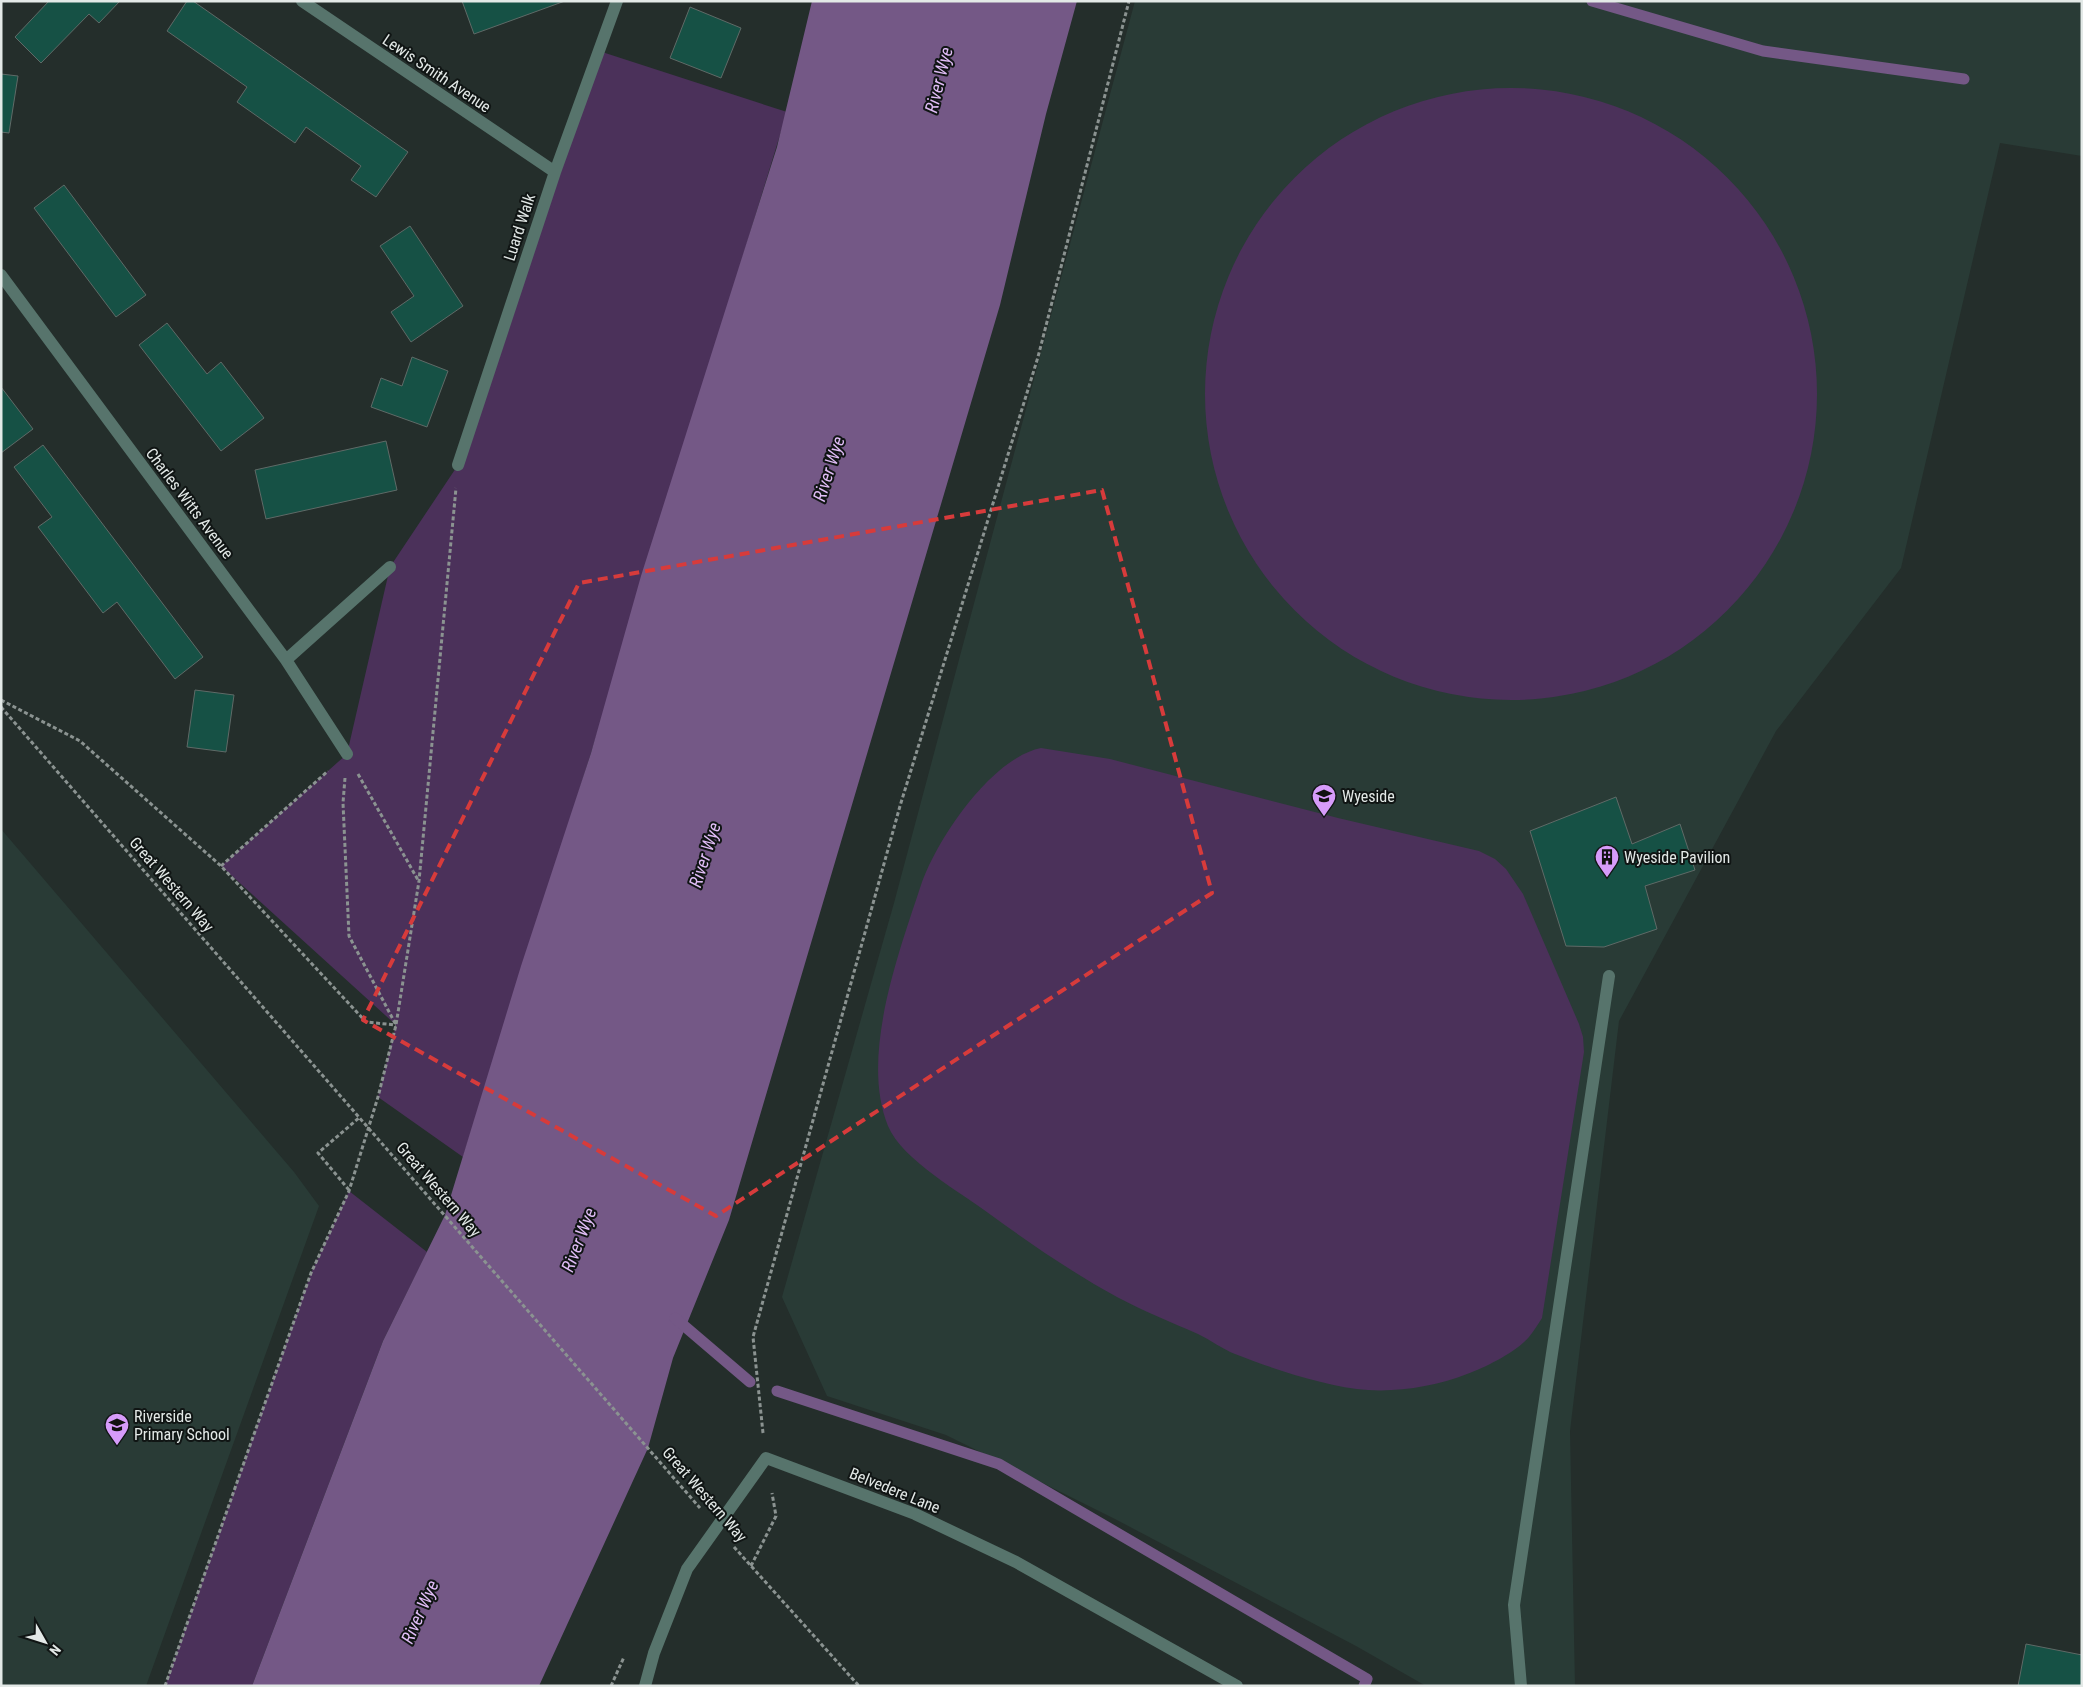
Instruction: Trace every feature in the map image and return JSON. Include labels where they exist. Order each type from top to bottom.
[{"type":"street","name":"Lewis Smith Avenue","points":[[302,1],[555,172]]},
{"type":"street","name":"Luard Walk","points":[[458,466],[555,172],[616,1]]},
{"type":"street","name":"Charles Witts Avenue","points":[[1,276],[286,660],[347,754]]},
{"type":"street","points":[[286,660],[390,566]]},
{"type":"street","points":[[1521,1686],[1514,1604],[1609,976]]},
{"type":"street","points":[[645,1686],[654,1653],[687,1569],[766,1458]]},
{"type":"street","name":"Belvedere Lane","points":[[766,1458],[915,1514],[1016,1562],[1237,1686]]},
{"type":"path","points":[[751,1566],[776,1516],[766,1458],[753,1337],[900,806],[1038,357],[1129,1]]},
{"type":"path","points":[[166,1686],[311,1273],[350,1191],[378,1097],[396,1025],[419,881],[458,466]]},
{"type":"path","points":[[1,700],[80,741],[221,866],[366,1022],[396,1025]]},
{"type":"path","name":"Great Western Way","points":[[1,708],[706,1514]]},
{"type":"path","points":[[347,754],[419,881]]},
{"type":"path","points":[[221,866],[347,754]]},
{"type":"path","points":[[347,754],[343,803],[349,936],[396,1025]]},
{"type":"path","points":[[350,1191],[318,1153],[360,1117]]},
{"type":"path","name":"Great Western Way","points":[[732,1544],[859,1686]]},
{"type":"highlighted area","points":[[1102,490],[1212,893],[716,1216],[363,1020],[579,583]]},
{"type":"shaded area","name":"Wyeside","points":[[1135,1],[2082,1],[2082,156],[2000,143],[1901,568],[1776,731],[1619,1021],[1570,1431],[1575,1686],[1426,1686],[1356,1646],[1115,1519],[946,1435],[827,1396],[782,1297],[894,903]]},
{"type":"shaded area","points":[[599,51],[787,112],[591,753],[463,1157],[378,1097],[396,1025],[221,866],[347,754],[390,567],[458,465]]},
{"type":"shaded area","points":[[1511,88],[1571,94],[1628,112],[1681,140],[1727,178],[1765,224],[1793,277],[1811,334],[1817,394],[1811,454],[1793,511],[1765,564],[1727,610],[1681,648],[1628,676],[1571,694],[1511,700],[1451,694],[1394,676],[1341,648],[1295,610],[1257,564],[1229,511],[1211,454],[1205,394],[1211,334],[1229,277],[1257,224],[1295,178],[1341,140],[1394,112],[1451,94]]},
{"type":"shaded area","points":[[1041,748],[1110,759],[1338,818],[1479,851],[1495,859],[1506,869],[1523,894],[1579,1024],[1583,1037],[1584,1052],[1542,1318],[1531,1335],[1523,1343],[1500,1358],[1467,1374],[1431,1385],[1405,1389],[1368,1390],[1352,1388],[1283,1371],[1230,1352],[1198,1334],[1127,1302],[1084,1278],[934,1175],[895,1139],[888,1126],[880,1099],[878,1069],[880,1038],[885,1006],[893,975],[927,869],[938,848],[967,804],[985,784],[1003,767],[1022,755]]},
{"type":"shaded area","name":"Riverside Primary School","points":[[1,829],[294,1172],[319,1206],[146,1686],[1,1686]]},
{"type":"shaded area","points":[[349,1191],[427,1252],[383,1341],[252,1686],[165,1686],[311,1273]]},
{"type":"water","name":"River Wye","points":[[812,1],[1077,1],[1046,114],[1000,305],[729,1220],[673,1358],[648,1448],[539,1686],[252,1686],[383,1341],[445,1215],[521,966],[591,753],[641,576],[777,147]]},
{"type":"building","points":[[49,1],[120,1],[99,23],[89,14],[41,63],[15,37]]},
{"type":"building","points":[[187,1],[193,1],[408,152],[376,197],[351,180],[361,166],[306,127],[295,143],[237,102],[247,87],[167,31]]},
{"type":"building","points":[[462,1],[565,1],[474,34]]},
{"type":"building","points":[[690,7],[741,28],[721,78],[670,58]]},
{"type":"building","points":[[1,74],[18,76],[9,133],[1,132]]},
{"type":"building","points":[[64,185],[146,295],[116,317],[34,208]]},
{"type":"building","points":[[410,226],[463,306],[411,342],[391,312],[414,296],[380,246]]},
{"type":"building","points":[[167,323],[207,374],[221,362],[264,418],[221,451],[139,345]]},
{"type":"building","points":[[412,357],[448,371],[427,427],[371,407],[381,378],[402,386]]},
{"type":"building","points":[[1,387],[33,429],[1,453]]},
{"type":"building","points":[[386,441],[397,490],[266,519],[255,470]]},
{"type":"building","points":[[43,445],[203,657],[175,679],[117,602],[103,613],[38,527],[52,517],[14,467]]},
{"type":"building","points":[[195,690],[234,695],[226,752],[187,747]]},
{"type":"building","name":"Wyeside Pavilion","points":[[1616,797],[1632,844],[1680,824],[1695,870],[1645,886],[1657,929],[1604,947],[1566,946],[1530,831]]},
{"type":"building","points":[[2026,1644],[2082,1655],[2082,1686],[2018,1686]]},
{"type":"waterway","points":[[1592,1],[1763,51],[1964,79]]},
{"type":"waterway","points":[[675,1318],[750,1382]]},
{"type":"waterway","points":[[777,1391],[999,1464],[1367,1679],[1364,1686]]},
{"type":"place","name":"Wyeside","points":[[1324,817]]},
{"type":"place","name":"Wyeside Pavilion","points":[[1607,878]]},
{"type":"place","name":"Riverside Primary School","points":[[117,1446]]}]
